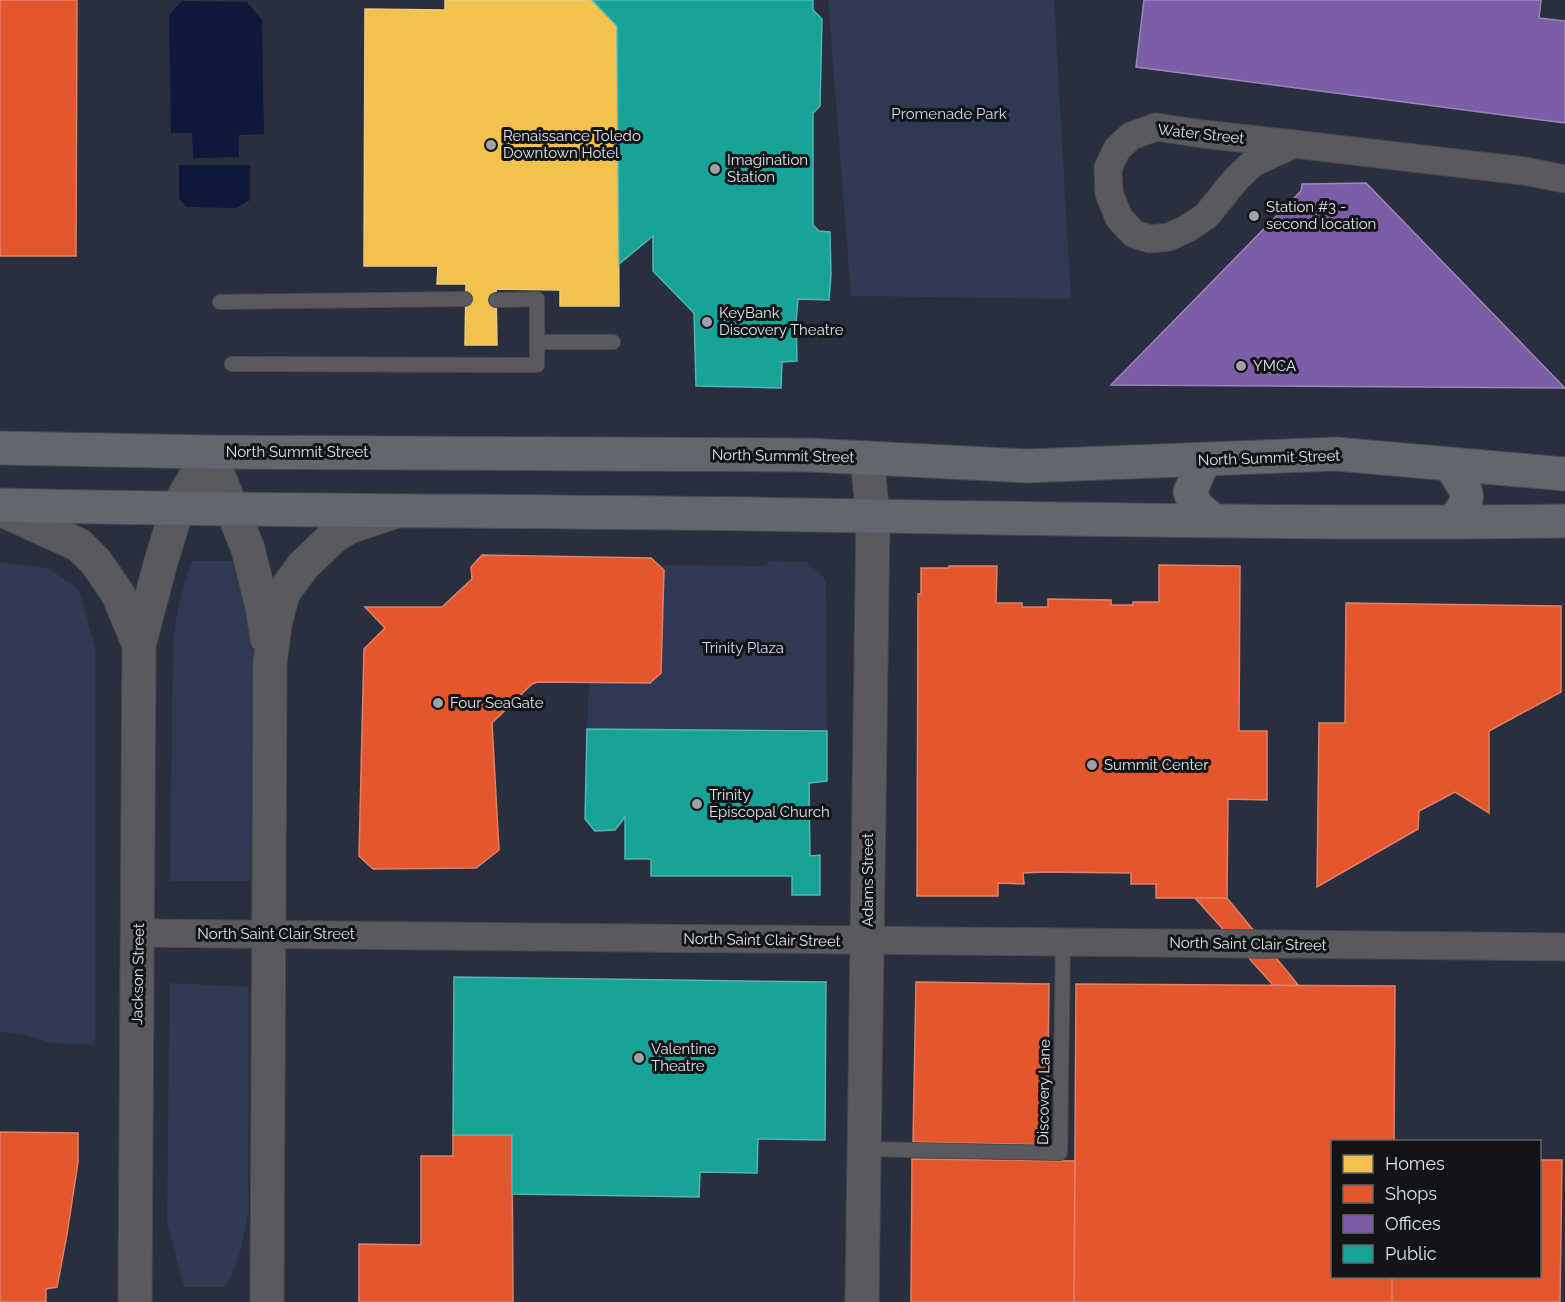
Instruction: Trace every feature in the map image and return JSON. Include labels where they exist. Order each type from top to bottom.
[{"type":"main road","name":"North Summit Street","points":[[0,448],[209,452],[809,455],[1027,466],[1336,454],[1451,466],[1565,474]]},
{"type":"main road","points":[[1204,460],[1190,492],[1196,506],[1214,521]]},
{"type":"main road","points":[[1451,466],[1465,488],[1467,497],[1463,510],[1452,522]]},
{"type":"main road","points":[[0,505],[1214,521],[1565,521]]},
{"type":"street","name":"Water Street","points":[[1294,144],[1253,163],[1237,178],[1206,216],[1169,237],[1150,239],[1134,234],[1119,218],[1109,194],[1108,168],[1117,149],[1131,136],[1156,127],[1534,172],[1565,179]]},
{"type":"street","name":"Jackson Street","points":[[135,1302],[139,645],[177,509],[209,452]]},
{"type":"street","points":[[209,452],[249,549],[262,606],[270,663]]},
{"type":"street","name":"Adams Street","points":[[862,1302],[873,517],[867,458]]},
{"type":"street","name":"Jackson Street","points":[[0,510],[79,544],[96,562],[118,594],[139,645]]},
{"type":"street","points":[[267,1302],[270,663],[275,624],[283,593],[303,566],[333,537],[350,526],[398,511]]},
{"type":"street","name":"North Saint Clair Street","points":[[138,933],[1565,947]]},
{"type":"lane","points":[[220,302],[465,299]]},
{"type":"lane","points":[[232,364],[537,365],[537,299],[496,300]]},
{"type":"lane","points":[[537,342],[613,342]]},
{"type":"lane","name":"Discovery Lane","points":[[863,1149],[1060,1154],[1063,942]]},
{"type":"shaded area","points":[[0,0],[1565,0],[1565,1302],[0,1302]]},
{"type":"shaded area","points":[[182,1],[247,2],[262,20],[264,134],[239,135],[239,157],[193,158],[192,133],[171,133],[169,15]]},
{"type":"shaded area","points":[[179,165],[250,165],[250,200],[236,208],[186,207],[179,198]]},
{"type":"green space","name":"Promenade Park","points":[[828,0],[1054,0],[1071,299],[851,296]]},
{"type":"green space","points":[[192,561],[236,561],[251,627],[254,662],[251,881],[170,881],[173,642],[180,601]]},
{"type":"green space","name":"Trinity Plaza","points":[[769,561],[807,562],[826,580],[827,731],[587,729],[589,683],[650,683],[661,673],[663,565],[763,566]]},
{"type":"green space","points":[[0,562],[48,568],[79,589],[95,648],[95,1045],[50,1043],[26,1035],[0,1032]]},
{"type":"green space","points":[[170,983],[249,987],[248,1214],[237,1261],[225,1287],[184,1287],[167,1221]]},
{"type":"building: Homes","name":"Renaissance Toledo Downtown Hotel","points":[[445,0],[592,0],[617,26],[619,306],[560,306],[560,290],[496,289],[497,345],[465,345],[466,284],[437,284],[438,266],[364,266],[365,9],[445,10]]},
{"type":"building: Shops","points":[[0,0],[77,0],[76,256],[0,256]]},
{"type":"building: Shops","name":"Four SeaGate","points":[[482,555],[651,558],[664,570],[661,673],[650,683],[538,682],[532,684],[492,723],[499,850],[476,868],[373,869],[359,856],[364,649],[385,628],[365,607],[442,607],[472,579],[471,567]]},
{"type":"building: Shops","name":"Summit Center","points":[[1159,565],[1240,566],[1239,731],[1267,731],[1267,800],[1228,799],[1227,898],[1156,898],[1156,884],[1131,884],[1131,873],[1045,872],[1023,873],[1024,884],[998,883],[998,896],[917,896],[918,594],[921,594],[921,568],[997,566],[996,603],[1022,603],[1022,607],[1048,607],[1048,599],[1111,600],[1111,605],[1159,602]]},
{"type":"building: Shops","points":[[1346,603],[1561,606],[1561,692],[1489,731],[1489,813],[1455,792],[1419,811],[1418,829],[1317,887],[1319,723],[1345,723]]},
{"type":"building: Shops","points":[[1195,898],[1227,898],[1299,986],[1273,985]]},
{"type":"building: Shops","points":[[916,982],[1049,984],[1047,1145],[913,1142]]},
{"type":"building: Shops","points":[[1076,984],[1395,986],[1394,1140],[1331,1140],[1331,1278],[1392,1278],[1392,1302],[1074,1302]]},
{"type":"building: Shops","points":[[0,1132],[78,1133],[78,1162],[57,1287],[46,1289],[46,1302],[0,1302]]},
{"type":"building: Shops","points":[[453,1135],[512,1135],[513,1302],[359,1302],[359,1244],[421,1245],[421,1156],[453,1156]]},
{"type":"building: Shops","points":[[912,1159],[1075,1161],[1074,1302],[911,1302]]},
{"type":"building: Shops","points":[[1541,1160],[1562,1160],[1560,1302],[1392,1302],[1392,1278],[1541,1278]]},
{"type":"building: Offices","points":[[1144,0],[1541,0],[1539,18],[1565,21],[1565,123],[1136,67]]},
{"type":"building: Offices","points":[[1366,183],[1565,388],[1111,385],[1301,191],[1302,184]]},
{"type":"building: Public","name":"Imagination Station","points":[[592,0],[813,0],[813,10],[822,19],[820,106],[813,113],[813,225],[819,231],[830,232],[829,300],[798,299],[797,361],[782,362],[781,388],[696,386],[694,313],[653,271],[653,236],[619,264],[617,26]]},
{"type":"building: Public","name":"Trinity Episcopal Church","points":[[587,729],[827,731],[827,781],[809,783],[810,856],[820,855],[820,895],[792,895],[792,876],[651,876],[651,859],[625,859],[625,817],[615,830],[595,831],[585,819]]},
{"type":"building: Public","name":"Valentine Theatre","points":[[454,977],[826,982],[825,1140],[758,1139],[757,1173],[700,1172],[699,1197],[512,1194],[512,1135],[453,1135]]},
{"type":"place","name":"Renaissance Toledo Downtown Hotel","points":[[491,145]]},
{"type":"place","name":"Imagination Station","points":[[715,169]]},
{"type":"place","name":"Station #3 - second location","points":[[1254,216]]},
{"type":"place","name":"KeyBank Discovery Theatre","points":[[707,322]]},
{"type":"place","name":"YMCA","points":[[1241,366]]},
{"type":"place","name":"Four SeaGate","points":[[438,703]]},
{"type":"place","name":"Summit Center","points":[[1092,765]]},
{"type":"place","name":"Trinity Episcopal Church","points":[[697,804]]},
{"type":"place","name":"Valentine Theatre","points":[[639,1058]]}]
